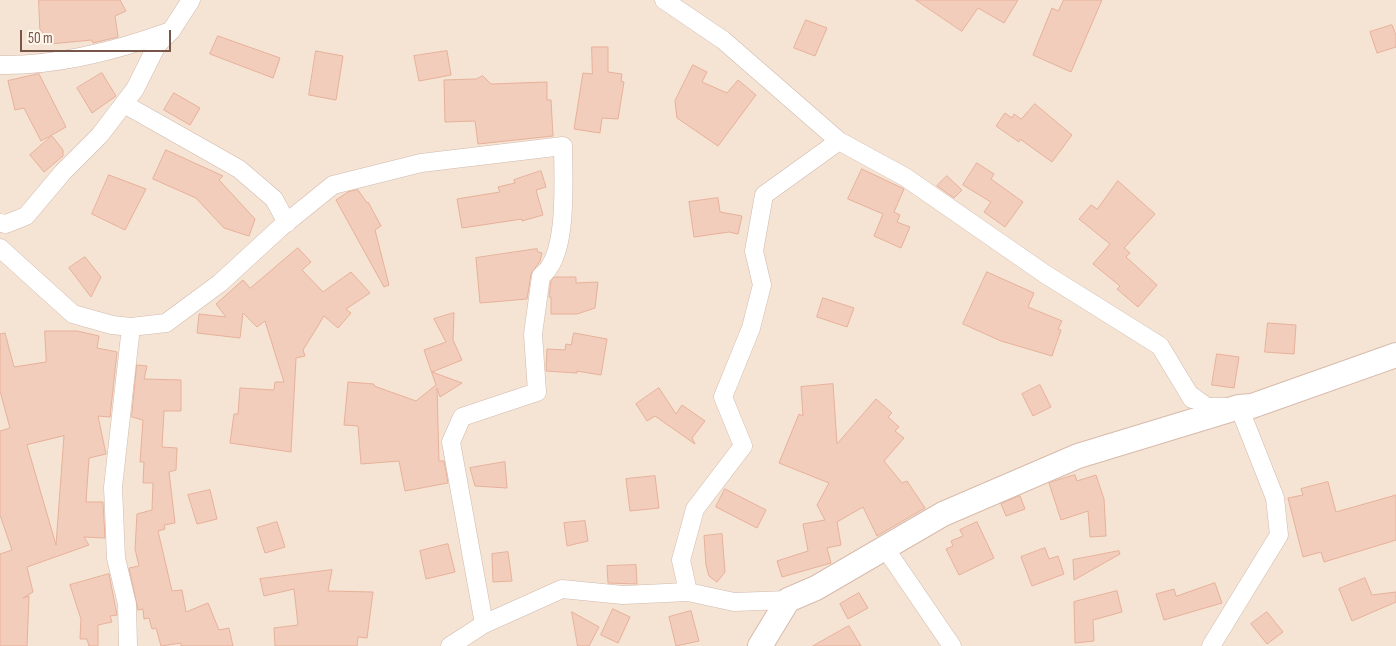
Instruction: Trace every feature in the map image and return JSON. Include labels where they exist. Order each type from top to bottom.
[{"type":"street","points":[[0,223],[6,224],[26,216],[63,172],[100,135],[135,90],[157,45],[171,31],[192,0]]},
{"type":"street","points":[[664,0],[723,40],[838,141],[905,177],[1045,274],[1160,346],[1192,399],[1192,396],[1206,407],[1252,406],[1396,355]]},
{"type":"street","points":[[0,64],[18,65],[89,55],[129,46],[171,31]]},
{"type":"street","points":[[124,104],[239,170],[274,199],[287,223]]},
{"type":"street","points":[[688,592],[681,560],[695,509],[743,446],[723,397],[751,328],[762,285],[754,251],[764,195],[838,141]]},
{"type":"street","points":[[0,248],[74,314],[98,323],[131,327],[166,323],[220,283],[287,223],[334,185],[421,163],[563,146],[563,230],[548,271],[541,276],[533,334],[537,392],[462,417],[451,442],[484,624]]},
{"type":"street","points":[[128,646],[127,604],[116,558],[113,486],[131,327]]},
{"type":"street","points":[[450,646],[484,624],[562,588],[623,596],[688,592],[734,602],[788,600],[816,588],[944,514],[1078,456],[1238,407]]},
{"type":"street","points":[[1211,646],[1279,536],[1275,498],[1238,407]]},
{"type":"street","points":[[885,548],[952,646]]},
{"type":"street","points":[[760,646],[788,600]]},
{"type":"shaded area","points":[[0,0],[1396,0],[1396,646],[0,646]]},
{"type":"building","points":[[39,0],[120,0],[126,11],[115,16],[118,37],[93,43],[92,40],[50,44],[40,29]]},
{"type":"building","points":[[916,0],[1018,0],[1004,23],[978,8],[962,31]]},
{"type":"building","points":[[1064,0],[1102,0],[1071,72],[1033,55],[1052,8],[1058,11]]},
{"type":"building","points":[[806,20],[827,28],[815,56],[794,48]]},
{"type":"building","points":[[1392,25],[1396,35],[1396,47],[1377,53],[1370,32]]},
{"type":"building","points":[[218,36],[280,58],[273,78],[210,54]]},
{"type":"building","points":[[592,47],[608,47],[608,72],[622,74],[621,81],[624,82],[618,119],[602,118],[600,133],[574,129],[583,73],[592,74]]},
{"type":"building","points":[[316,51],[343,56],[336,100],[309,95]]},
{"type":"building","points":[[447,51],[451,75],[419,81],[414,56]]},
{"type":"building","points":[[693,65],[707,72],[702,82],[727,93],[738,80],[756,95],[718,146],[677,118],[675,101]]},
{"type":"building","points":[[102,73],[116,96],[92,113],[77,88]]},
{"type":"building","points":[[39,74],[66,127],[41,141],[24,108],[15,110],[8,81]]},
{"type":"building","points":[[483,76],[491,84],[547,82],[547,100],[551,100],[553,136],[478,144],[475,121],[445,122],[444,80],[476,79]]},
{"type":"building","points":[[174,93],[200,108],[190,125],[164,110]]},
{"type":"building","points":[[1035,104],[1072,135],[1052,162],[1020,139],[1019,142],[996,126],[1005,113],[1012,118],[1014,114],[1021,119]]},
{"type":"building","points":[[52,136],[63,150],[63,156],[44,172],[30,155]]},
{"type":"building","points":[[166,150],[223,176],[219,180],[255,219],[249,236],[224,228],[196,198],[153,179]]},
{"type":"building","points":[[977,163],[994,174],[991,179],[1023,202],[1005,227],[984,212],[991,202],[963,185]]},
{"type":"building","points":[[862,169],[904,189],[894,212],[900,215],[897,222],[910,227],[901,248],[874,236],[883,214],[848,199]]},
{"type":"building","points":[[541,171],[546,187],[536,190],[543,215],[522,221],[522,219],[462,228],[457,199],[500,192],[498,187],[515,183],[514,180]]},
{"type":"building","points":[[109,175],[146,189],[125,230],[92,214]]},
{"type":"building","points":[[947,176],[962,190],[954,198],[937,186]]},
{"type":"building","points":[[1118,181],[1155,214],[1124,248],[1130,253],[1126,257],[1157,285],[1138,307],[1117,289],[1120,286],[1093,264],[1110,244],[1079,219],[1091,205],[1097,209]]},
{"type":"building","points":[[358,190],[368,202],[381,226],[375,230],[389,285],[384,287],[336,200],[348,192]]},
{"type":"building","points":[[718,198],[720,212],[742,216],[738,234],[729,232],[694,237],[689,202]]},
{"type":"building","points":[[298,248],[311,262],[302,270],[323,292],[351,272],[370,293],[346,309],[351,313],[338,328],[324,316],[303,350],[305,356],[296,358],[291,452],[230,443],[234,414],[238,414],[240,388],[274,390],[275,382],[284,382],[265,321],[257,327],[243,313],[240,338],[197,333],[199,314],[226,317],[216,304],[243,280],[250,288]]},
{"type":"building","points":[[537,249],[538,252],[542,253],[540,261],[531,274],[527,299],[480,303],[476,258]]},
{"type":"building","points":[[85,257],[101,277],[91,297],[69,268]]},
{"type":"building","points":[[987,272],[1034,293],[1028,307],[1062,321],[1058,329],[1061,330],[1052,356],[1001,341],[963,324]]},
{"type":"building","points":[[554,277],[576,277],[576,283],[598,282],[595,308],[577,314],[551,314],[551,297],[549,297],[551,281]]},
{"type":"building","points":[[823,298],[854,308],[847,327],[817,317]]},
{"type":"building","points":[[454,313],[453,340],[462,360],[432,372],[462,383],[440,397],[437,388],[439,461],[444,461],[448,483],[405,491],[399,461],[361,464],[358,426],[344,425],[348,382],[374,384],[374,386],[416,401],[436,385],[424,350],[446,342],[434,319]]},
{"type":"building","points":[[1268,323],[1296,325],[1294,354],[1265,352]]},
{"type":"building","points":[[45,331],[77,331],[99,336],[97,348],[117,352],[110,417],[98,416],[106,454],[89,458],[86,502],[103,502],[105,538],[84,537],[89,545],[27,567],[33,592],[23,598],[29,596],[27,646],[0,646],[0,554],[12,550],[0,515],[0,431],[10,428],[0,391],[0,334],[5,333],[14,367],[46,362]],"holes":[[[64,436],[56,545],[27,445]]]},
{"type":"building","points":[[574,333],[607,339],[601,375],[577,371],[577,373],[546,371],[547,349],[565,350],[566,344],[571,345]]},
{"type":"building","points":[[1217,354],[1239,357],[1234,388],[1212,385]]},
{"type":"building","points":[[137,365],[147,366],[144,379],[181,380],[181,411],[164,411],[162,447],[177,448],[176,470],[169,472],[175,523],[164,525],[165,529],[158,531],[172,591],[182,590],[186,612],[208,603],[219,630],[229,628],[233,646],[181,646],[181,643],[161,646],[156,628],[152,629],[149,618],[144,619],[143,609],[138,610],[129,568],[139,566],[135,549],[137,514],[152,510],[153,483],[143,483],[144,462],[140,462],[143,420],[132,417]]},
{"type":"building","points":[[833,384],[837,444],[876,399],[892,413],[888,417],[899,427],[895,431],[904,438],[884,461],[902,483],[907,481],[925,508],[877,536],[863,507],[837,522],[841,545],[827,548],[831,563],[782,577],[777,561],[808,551],[803,524],[825,520],[817,505],[829,483],[779,463],[799,414],[803,416],[801,387]]},
{"type":"building","points":[[1040,385],[1051,407],[1033,416],[1022,394]]},
{"type":"building","points":[[659,388],[676,414],[682,405],[705,421],[692,438],[695,444],[655,416],[647,421],[636,404]]},
{"type":"building","points":[[505,462],[507,488],[475,486],[470,468]]},
{"type":"building","points":[[1075,475],[1077,481],[1096,475],[1104,499],[1106,536],[1090,537],[1088,511],[1061,520],[1049,483]]},
{"type":"building","points":[[655,476],[659,508],[630,511],[626,479]]},
{"type":"building","points":[[1328,482],[1336,512],[1396,495],[1396,540],[1324,562],[1321,552],[1303,557],[1288,498],[1303,495],[1301,489]]},
{"type":"building","points":[[725,489],[766,510],[757,528],[716,507]]},
{"type":"building","points":[[210,490],[217,519],[197,524],[188,495]]},
{"type":"building","points":[[1020,496],[1025,509],[1006,516],[1001,504]]},
{"type":"building","points":[[585,521],[588,541],[567,546],[564,523]]},
{"type":"building","points":[[277,522],[285,547],[265,553],[257,528]]},
{"type":"building","points":[[977,522],[994,558],[959,575],[946,549],[953,546],[951,541],[963,536],[960,530]]},
{"type":"building","points":[[722,534],[725,572],[717,582],[709,576],[706,565],[704,536]]},
{"type":"building","points":[[448,544],[455,572],[426,579],[420,551]]},
{"type":"building","points":[[1045,548],[1049,559],[1058,556],[1064,574],[1032,586],[1021,557]]},
{"type":"building","points":[[1119,551],[1120,554],[1074,580],[1073,560]]},
{"type":"building","points":[[508,552],[512,581],[493,582],[492,554]]},
{"type":"building","points":[[636,565],[637,584],[608,583],[607,566]]},
{"type":"building","points":[[332,570],[328,591],[373,592],[367,638],[358,637],[357,646],[275,646],[274,628],[298,625],[294,589],[264,596],[260,579]]},
{"type":"building","points":[[109,574],[117,615],[110,616],[112,622],[98,625],[98,646],[89,646],[87,639],[80,639],[81,619],[70,585]]},
{"type":"building","points":[[1365,578],[1372,595],[1396,592],[1396,602],[1352,621],[1339,589]]},
{"type":"building","points":[[1215,583],[1222,603],[1164,620],[1156,594],[1174,589],[1176,596]]},
{"type":"building","points":[[1117,591],[1122,612],[1093,620],[1094,641],[1075,643],[1074,602]]},
{"type":"building","points":[[859,593],[868,608],[848,619],[840,604]]},
{"type":"building","points":[[613,609],[630,617],[618,643],[601,635]]},
{"type":"building","points":[[691,611],[699,641],[676,646],[669,617]]},
{"type":"building","points":[[572,612],[599,627],[589,646],[578,646]]},
{"type":"building","points":[[1267,612],[1283,632],[1267,644],[1251,624]]},
{"type":"building","points":[[849,626],[861,646],[813,646]]}]
